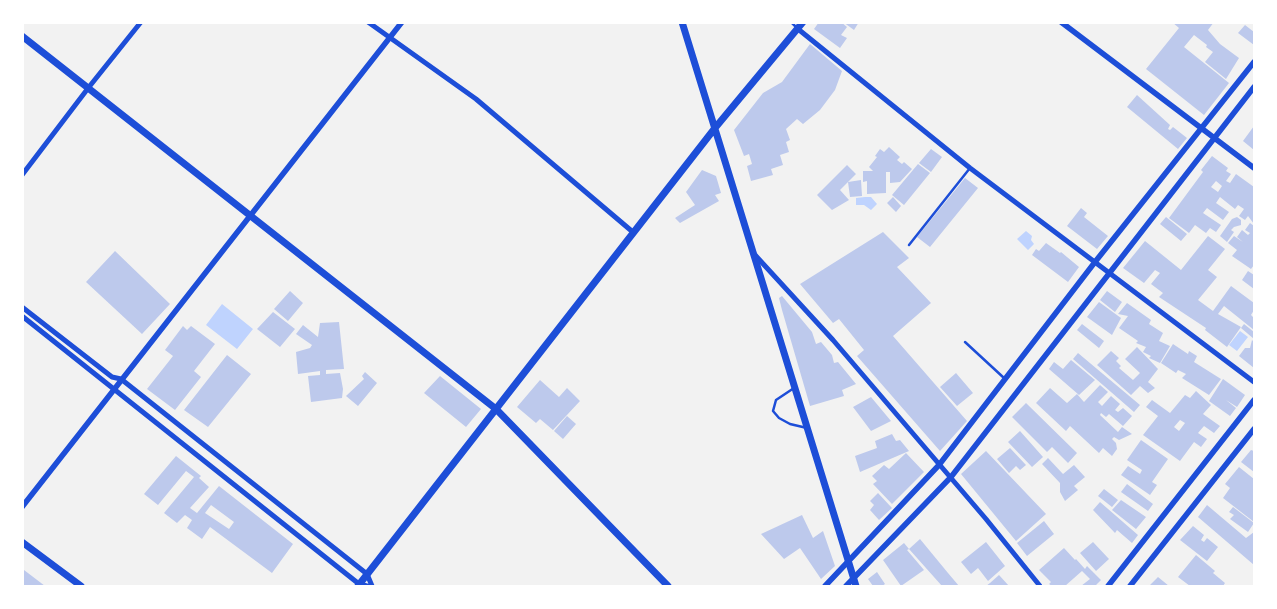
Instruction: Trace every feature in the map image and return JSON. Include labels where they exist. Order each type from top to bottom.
[{"type":"main road","points":[[682,22],[856,586]]},
{"type":"main road","points":[[361,586],[367,574],[715,128],[803,22]]},
{"type":"main road","points":[[22,36],[89,87],[248,216],[496,409],[668,586]]},
{"type":"main road","points":[[22,542],[81,586]]},
{"type":"street","points":[[22,175],[141,22]]},
{"type":"street","points":[[368,22],[476,99],[634,233]]},
{"type":"street","points":[[22,507],[114,387],[402,22]]},
{"type":"street","points":[[1061,22],[1254,168]]},
{"type":"street","points":[[798,29],[970,168],[1254,382]]},
{"type":"street","points":[[825,586],[939,465],[1095,262],[1254,62]]},
{"type":"street","points":[[846,586],[951,477],[1254,87]]},
{"type":"street","points":[[754,254],[833,340],[951,477],[1040,586]]},
{"type":"street","points":[[22,307],[112,377],[122,379],[367,574],[372,586]]},
{"type":"street","points":[[22,316],[114,387],[361,586]]},
{"type":"street","points":[[1108,586],[1254,400]]},
{"type":"street","points":[[1130,586],[1254,429]]},
{"type":"lane","points":[[791,22],[798,29]]},
{"type":"lane","points":[[908,245],[970,168]]},
{"type":"lane","points":[[965,342],[1005,379]]},
{"type":"lane","points":[[796,387],[776,400],[774,410],[779,418],[790,424],[808,428]]},
{"type":"water","points":[[871,197],[877,204],[871,210],[864,205],[856,205],[856,198]]},
{"type":"water","points":[[1026,231],[1032,236],[1031,240],[1034,244],[1028,250],[1017,239]]},
{"type":"water","points":[[222,304],[253,329],[237,349],[206,325]]},
{"type":"water","points":[[1240,331],[1248,337],[1237,351],[1229,345]]},
{"type":"building","points":[[819,22],[841,22],[847,27],[841,35],[847,38],[840,48],[814,29]]},
{"type":"building","points":[[843,22],[859,22],[854,30]]},
{"type":"building","points":[[1172,22],[1214,22],[1208,30],[1220,44],[1239,58],[1226,79],[1205,62],[1213,52],[1194,35],[1184,47],[1229,83],[1204,115],[1146,69],[1179,28]]},
{"type":"building","points":[[1245,25],[1254,32],[1254,45],[1238,33]]},
{"type":"building","points":[[810,44],[842,71],[835,90],[820,110],[803,124],[797,119],[786,129],[790,140],[786,142],[789,152],[780,155],[783,165],[771,169],[773,175],[751,181],[747,166],[752,164],[749,154],[744,156],[734,130],[763,93],[782,82]]},
{"type":"building","points":[[1137,95],[1170,125],[1168,129],[1170,130],[1173,127],[1187,138],[1178,149],[1127,107]]},
{"type":"building","points":[[1254,126],[1254,150],[1243,141]]},
{"type":"building","points":[[889,147],[900,157],[897,160],[902,164],[904,162],[912,169],[900,182],[890,183],[890,172],[886,172],[886,193],[867,194],[867,181],[863,182],[863,171],[873,171],[869,167],[877,157],[875,156],[880,149],[884,152]]},
{"type":"building","points":[[931,149],[942,157],[931,172],[919,163]]},
{"type":"building","points":[[1212,156],[1228,168],[1226,171],[1231,174],[1226,181],[1230,183],[1236,174],[1254,187],[1254,224],[1248,216],[1245,220],[1239,216],[1244,209],[1238,205],[1235,209],[1220,197],[1216,203],[1229,212],[1223,220],[1207,208],[1203,213],[1221,225],[1216,232],[1210,228],[1206,233],[1195,225],[1189,233],[1169,218],[1203,172],[1201,170]],"holes":[[[1216,181],[1222,186],[1218,192],[1211,187]]]},
{"type":"building","points":[[918,164],[930,173],[904,205],[892,195]]},
{"type":"building","points":[[847,165],[856,174],[840,190],[849,200],[832,210],[817,195]]},
{"type":"building","points":[[702,170],[716,176],[721,193],[715,195],[719,201],[680,223],[675,218],[695,205],[686,192]]},
{"type":"building","points":[[965,178],[978,188],[930,247],[917,237]]},
{"type":"building","points":[[861,180],[862,196],[850,197],[848,182]]},
{"type":"building","points":[[893,197],[901,206],[896,212],[887,203]]},
{"type":"building","points":[[1081,208],[1087,213],[1084,217],[1108,236],[1097,249],[1067,226]]},
{"type":"building","points":[[1166,217],[1187,234],[1181,241],[1160,224]]},
{"type":"building","points":[[1237,217],[1241,220],[1241,225],[1231,230],[1234,232],[1227,242],[1220,236],[1232,219]]},
{"type":"building","points":[[1250,223],[1254,226],[1254,265],[1251,269],[1232,256],[1237,250],[1228,243],[1234,236],[1243,242],[1237,237],[1242,230],[1248,235],[1250,233],[1245,230]]},
{"type":"building","points":[[883,232],[909,258],[897,267],[931,303],[893,336],[967,421],[940,451],[857,356],[864,350],[839,319],[833,323],[800,284]]},
{"type":"building","points":[[1208,236],[1225,249],[1208,270],[1217,277],[1198,300],[1213,311],[1231,286],[1254,303],[1254,310],[1251,315],[1254,318],[1254,330],[1224,306],[1218,314],[1241,327],[1227,347],[1205,330],[1206,328],[1159,297],[1163,293],[1151,284],[1160,273],[1155,270],[1144,283],[1123,268],[1145,241],[1181,270]]},
{"type":"building","points":[[1046,243],[1061,252],[1079,267],[1068,282],[1032,255],[1036,249],[1039,251]]},
{"type":"building","points":[[115,251],[170,304],[142,334],[86,282]]},
{"type":"building","points":[[1248,271],[1254,275],[1254,289],[1242,280]]},
{"type":"building","points":[[290,291],[303,303],[288,321],[274,309]]},
{"type":"building","points":[[1107,291],[1122,302],[1115,312],[1100,300]]},
{"type":"building","points":[[782,296],[812,332],[816,344],[821,342],[832,355],[834,363],[838,362],[856,384],[842,390],[844,396],[810,406],[782,310],[779,298]]},
{"type":"building","points":[[1099,302],[1121,318],[1112,335],[1087,317]]},
{"type":"building","points":[[1127,303],[1151,320],[1149,324],[1163,333],[1159,341],[1170,346],[1160,363],[1149,358],[1151,356],[1143,352],[1146,347],[1136,343],[1138,341],[1119,328],[1128,316],[1118,314]]},
{"type":"building","points":[[273,312],[295,329],[280,347],[257,329]]},
{"type":"building","points":[[339,322],[344,369],[326,370],[326,374],[340,373],[343,389],[342,398],[311,402],[308,376],[320,375],[320,371],[298,374],[296,352],[310,348],[312,345],[296,334],[303,325],[318,337],[320,323]]},
{"type":"building","points":[[1082,324],[1104,341],[1099,348],[1077,330]]},
{"type":"building","points":[[1244,324],[1254,332],[1254,339],[1241,328]]},
{"type":"building","points":[[183,326],[187,330],[191,326],[215,344],[194,371],[201,377],[175,410],[147,389],[173,356],[165,350]]},
{"type":"building","points":[[1252,340],[1254,342],[1254,368],[1239,356],[1245,348],[1250,348]]},
{"type":"building","points":[[1173,344],[1188,354],[1189,351],[1197,356],[1194,362],[1221,379],[1209,395],[1182,378],[1186,374],[1178,370],[1176,373],[1161,363]]},
{"type":"building","points":[[1137,347],[1158,369],[1148,382],[1155,388],[1148,393],[1140,386],[1131,395],[1097,365],[1111,351],[1119,358],[1116,361],[1121,366],[1119,368],[1133,380],[1140,373],[1125,359]]},
{"type":"building","points":[[1078,353],[1140,405],[1134,412],[1073,359]]},
{"type":"building","points":[[227,355],[251,374],[208,427],[184,410]]},
{"type":"building","points":[[1071,360],[1095,380],[1079,395],[1049,369],[1054,362],[1063,369]]},
{"type":"building","points":[[365,372],[377,383],[358,406],[346,396],[364,379],[362,376]]},
{"type":"building","points":[[956,373],[973,393],[957,406],[940,387]]},
{"type":"building","points":[[440,376],[481,409],[466,427],[424,393]]},
{"type":"building","points":[[1223,379],[1245,395],[1237,407],[1226,400],[1236,408],[1230,416],[1209,401]]},
{"type":"building","points":[[540,380],[559,397],[567,388],[580,401],[553,430],[540,419],[536,423],[517,407]]},
{"type":"building","points":[[1100,385],[1108,392],[1098,402],[1102,406],[1111,396],[1120,404],[1115,410],[1118,412],[1123,408],[1132,416],[1123,426],[1109,414],[1106,417],[1101,413],[1100,415],[1118,432],[1122,427],[1132,434],[1119,440],[1114,437],[1112,439],[1116,443],[1117,449],[1112,456],[1103,448],[1099,453],[1070,426],[1066,431],[1036,403],[1050,388],[1067,403],[1077,394],[1084,402]]},
{"type":"building","points":[[1196,391],[1211,405],[1203,414],[1220,426],[1214,433],[1204,426],[1198,433],[1207,439],[1201,447],[1194,442],[1180,461],[1143,435],[1158,416],[1146,407],[1152,400],[1170,413],[1185,395],[1190,398]],"holes":[[[1180,420],[1185,423],[1179,431],[1174,427]]]},
{"type":"building","points":[[871,397],[891,421],[871,431],[853,407]]},
{"type":"building","points":[[1026,403],[1077,453],[1068,463],[1052,447],[1047,452],[1012,417]]},
{"type":"building","points":[[567,416],[576,424],[563,439],[554,431]]},
{"type":"building","points":[[1020,431],[1043,457],[1032,467],[1008,442]]},
{"type":"building","points":[[892,434],[896,441],[900,440],[909,451],[860,472],[855,456],[877,448],[875,441]]},
{"type":"building","points":[[1141,440],[1168,459],[1152,482],[1157,485],[1150,495],[1121,475],[1128,466],[1140,474],[1142,470],[1127,460]]},
{"type":"building","points":[[1010,448],[1026,465],[1020,470],[1016,466],[1009,473],[997,459]]},
{"type":"building","points":[[1251,450],[1254,451],[1254,472],[1241,462]]},
{"type":"building","points":[[986,451],[1046,514],[1016,541],[961,474]]},
{"type":"building","points":[[906,453],[924,472],[892,504],[873,484],[877,481],[872,476],[884,465],[889,469]]},
{"type":"building","points":[[176,456],[201,476],[199,478],[209,487],[190,508],[197,513],[219,486],[293,544],[272,573],[210,527],[202,539],[187,528],[192,520],[185,515],[177,523],[164,513],[194,477],[186,471],[158,505],[144,494]],"holes":[[[211,505],[234,522],[229,529],[205,513]]]},
{"type":"building","points":[[1048,458],[1063,474],[1074,465],[1085,477],[1074,486],[1078,490],[1065,501],[1060,492],[1060,483],[1042,464]]},
{"type":"building","points":[[1239,467],[1254,479],[1254,522],[1223,498],[1230,488],[1225,484]]},
{"type":"building","points":[[1127,484],[1153,504],[1148,511],[1121,492]]},
{"type":"building","points":[[1104,489],[1118,500],[1112,507],[1098,496]]},
{"type":"building","points":[[878,493],[892,508],[879,520],[870,510],[874,505],[870,501]]},
{"type":"building","points":[[1121,500],[1146,517],[1136,529],[1112,510]]},
{"type":"building","points":[[1100,502],[1138,535],[1132,543],[1117,530],[1115,533],[1093,510]]},
{"type":"building","points":[[1207,505],[1246,538],[1254,532],[1254,565],[1198,517]]},
{"type":"building","points":[[1233,507],[1254,523],[1248,532],[1230,519],[1234,515],[1229,512]]},
{"type":"building","points":[[802,515],[813,538],[823,531],[835,566],[821,579],[800,548],[784,559],[761,534]]},
{"type":"building","points":[[1044,521],[1054,534],[1027,556],[1017,543]]},
{"type":"building","points":[[1193,526],[1204,535],[1201,540],[1204,542],[1207,538],[1218,547],[1207,561],[1180,540]]},
{"type":"building","points":[[920,539],[959,586],[942,586],[909,549]]},
{"type":"building","points":[[986,542],[1005,566],[988,581],[978,568],[971,574],[961,562]]},
{"type":"building","points":[[1093,542],[1109,559],[1096,571],[1080,553]]},
{"type":"building","points":[[904,543],[909,549],[907,550],[924,570],[901,586],[883,560]]},
{"type":"building","points":[[1064,548],[1085,569],[1087,566],[1101,580],[1095,586],[1081,586],[1090,579],[1082,571],[1065,586],[1052,586],[1049,584],[1051,582],[1039,570]]},
{"type":"building","points":[[1196,555],[1215,571],[1213,573],[1225,583],[1223,586],[1190,586],[1178,577]]},
{"type":"building","points":[[24,570],[45,586],[22,586]]},
{"type":"building","points":[[877,572],[885,584],[882,586],[873,586],[868,579]]},
{"type":"building","points":[[999,575],[1009,586],[986,586],[990,583]]},
{"type":"building","points":[[1158,577],[1169,586],[1149,586]]}]
